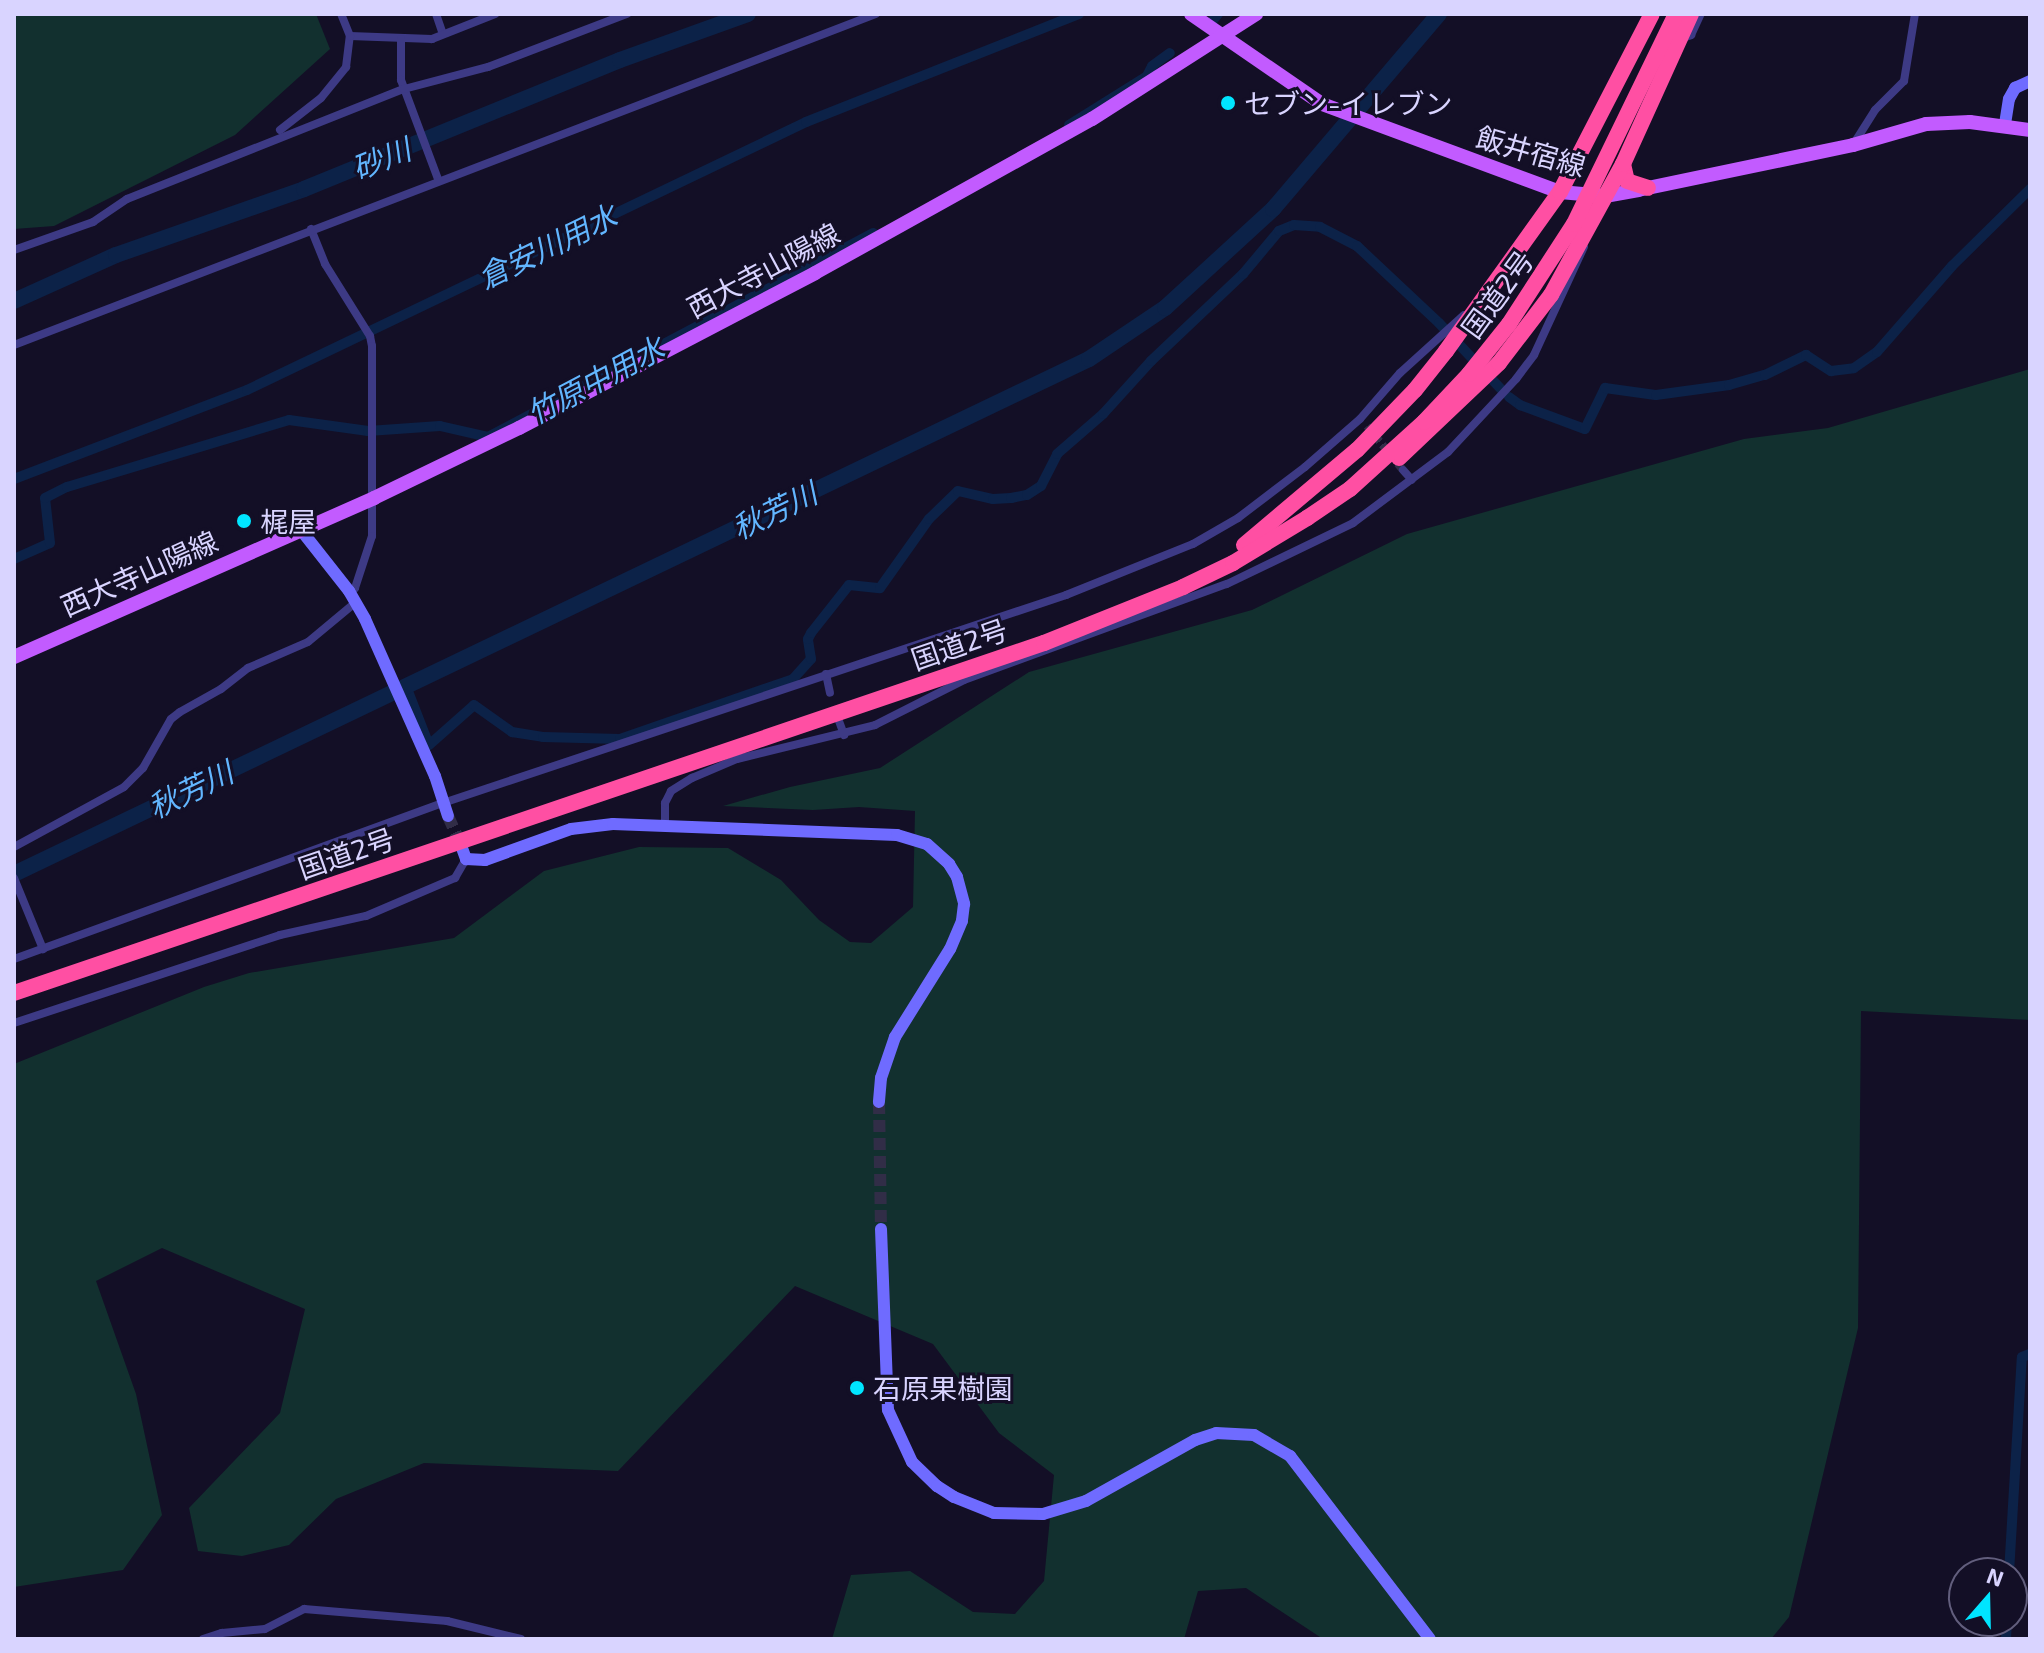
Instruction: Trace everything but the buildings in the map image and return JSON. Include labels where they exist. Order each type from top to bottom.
[{"type":"highway","points":[[1183,587],[1262,534],[1386,422],[1440,348],[1507,268],[1560,192],[1652,14]]},
{"type":"highway","name":"国道2号","points":[[14,993],[1044,643],[1183,587],[1272,541],[1350,489],[1475,378],[1493,357],[1574,224],[1676,14]]},
{"type":"highway","points":[[1493,357],[1551,295],[1623,164],[1691,14]]},
{"type":"highway","points":[[1623,164],[1627,181],[1648,188]]},
{"type":"main road","name":"飯井宿線","points":[[1191,14],[1304,94],[1341,113],[1560,192],[1605,196],[1853,145],[1926,124],[2005,124],[2030,130]]},
{"type":"main road","name":"西大寺山陽線","points":[[14,657],[374,498],[519,428],[815,273],[1092,119],[1256,14]]},
{"type":"street","points":[[280,130],[334,85],[346,67],[350,36],[341,14]]},
{"type":"street","points":[[436,14],[443,34]]},
{"type":"street","points":[[350,36],[432,39],[495,14]]},
{"type":"street","points":[[14,250],[93,222],[127,199],[405,91],[488,67],[627,14]]},
{"type":"street","points":[[14,345],[438,179],[876,14]]},
{"type":"street","points":[[1643,14],[1625,71],[1657,87]]},
{"type":"street","points":[[1679,39],[1691,35],[1701,14]]},
{"type":"street","points":[[1853,145],[1875,110],[1904,81],[1915,14]]},
{"type":"street","points":[[401,39],[399,64],[405,91],[438,179]]},
{"type":"street","points":[[2005,124],[2009,99],[2015,88],[2030,81]]},
{"type":"street","points":[[665,825],[665,803],[671,791],[692,778],[737,759],[844,735],[906,712],[964,680],[1227,584],[1333,535],[1448,452],[1516,379],[1534,355],[1582,256],[1594,212]]},
{"type":"street","points":[[14,847],[124,787],[143,768],[171,719],[221,689],[248,668],[308,642],[352,596],[366,560],[374,498],[370,336],[325,264],[311,229]]},
{"type":"street","points":[[14,959],[443,803],[1066,595],[1193,544],[1278,489],[1360,419],[1400,373],[1440,348]]},
{"type":"street","points":[[1360,419],[1367,426]]},
{"type":"street","points":[[1403,470],[1412,480]]},
{"type":"street","points":[[301,530],[352,596],[435,776],[448,816]]},
{"type":"street","points":[[826,674],[830,693]]},
{"type":"street","points":[[839,721],[844,735]]},
{"type":"street","points":[[14,1023],[280,935],[366,916],[455,878],[464,854],[485,860],[548,836],[592,825],[897,835],[927,844],[949,864],[962,891],[962,921],[950,949],[895,1037],[887,1055],[879,1102]]},
{"type":"street","points":[[14,878],[43,949]]},
{"type":"street","points":[[881,1229],[885,1394],[902,1445],[912,1462],[937,1486],[954,1497],[994,1513],[1043,1514],[1086,1501],[1195,1440],[1216,1433],[1254,1435],[1290,1456],[1430,1639]]},
{"type":"street","points":[[203,1639],[222,1633],[265,1629],[304,1609],[420,1617],[499,1631],[521,1639]]},
{"type":"green space","points":[[14,14],[316,14],[330,49],[235,135],[54,226],[14,229]]},
{"type":"green space","points":[[2030,369],[2030,1020],[1861,1011],[1858,1328],[1789,1617],[1771,1639],[1323,1639],[1246,1588],[1198,1591],[1184,1639],[832,1639],[851,1575],[910,1571],[973,1612],[1015,1614],[1044,1581],[1054,1475],[999,1433],[933,1344],[795,1286],[618,1471],[424,1463],[336,1499],[289,1545],[242,1556],[198,1551],[189,1508],[280,1413],[305,1309],[162,1248],[96,1281],[136,1394],[162,1515],[123,1570],[14,1587],[14,1064],[204,987],[249,973],[454,938],[544,871],[639,847],[728,848],[781,880],[819,920],[850,942],[871,943],[913,907],[915,811],[859,807],[813,810],[723,806],[790,787],[880,768],[1029,672],[1252,610],[1407,534],[1744,439],[1828,428]]},
{"type":"waterway","name":"砂川","points":[[14,301],[116,255],[304,189],[620,60],[748,14]]},
{"type":"waterway","name":"倉安川用水","points":[[14,479],[247,390],[806,122],[1079,14]]},
{"type":"waterway","name":"竹原中用水","points":[[1213,20],[1218,14]]},
{"type":"waterway","name":"秋芳川","points":[[14,874],[1089,359],[1165,308],[1273,209],[1439,14]]},
{"type":"waterway","name":"竹原中用水","points":[[1069,125],[1147,76],[1152,66],[1170,53]]},
{"type":"waterway","points":[[1509,397],[1520,405],[1585,429],[1605,388],[1656,395],[1729,385],[1765,375],[1806,355],[1831,371],[1854,368],[1877,352],[1952,266],[2030,189]]},
{"type":"waterway","points":[[406,686],[429,745],[474,705],[512,732],[543,737],[620,739],[793,679],[811,659],[808,639],[811,633],[849,585],[880,588],[929,519],[958,491],[993,499],[1011,498],[1027,495],[1041,486],[1057,454],[1103,414],[1151,361],[1243,274],[1279,231],[1294,225],[1320,227],[1357,246],[1439,323],[1501,389]]},
{"type":"waterway","name":"竹原中用水","points":[[14,559],[50,543],[45,498],[67,487],[289,420],[368,431],[440,426],[488,437],[873,233]]},
{"type":"waterway","points":[[2010,1557],[2022,1357],[2030,1354]]},
{"type":"tunnel","points":[[1367,426],[1403,470]]},
{"type":"tunnel","points":[[448,816],[462,848]]},
{"type":"tunnel","points":[[879,1102],[881,1229]]},
{"type":"place","name":"セブン-イレブン","points":[[1228,103]]},
{"type":"place","name":"梶屋","points":[[244,521]]},
{"type":"place","name":"石原果樹園","points":[[857,1388]]}]
